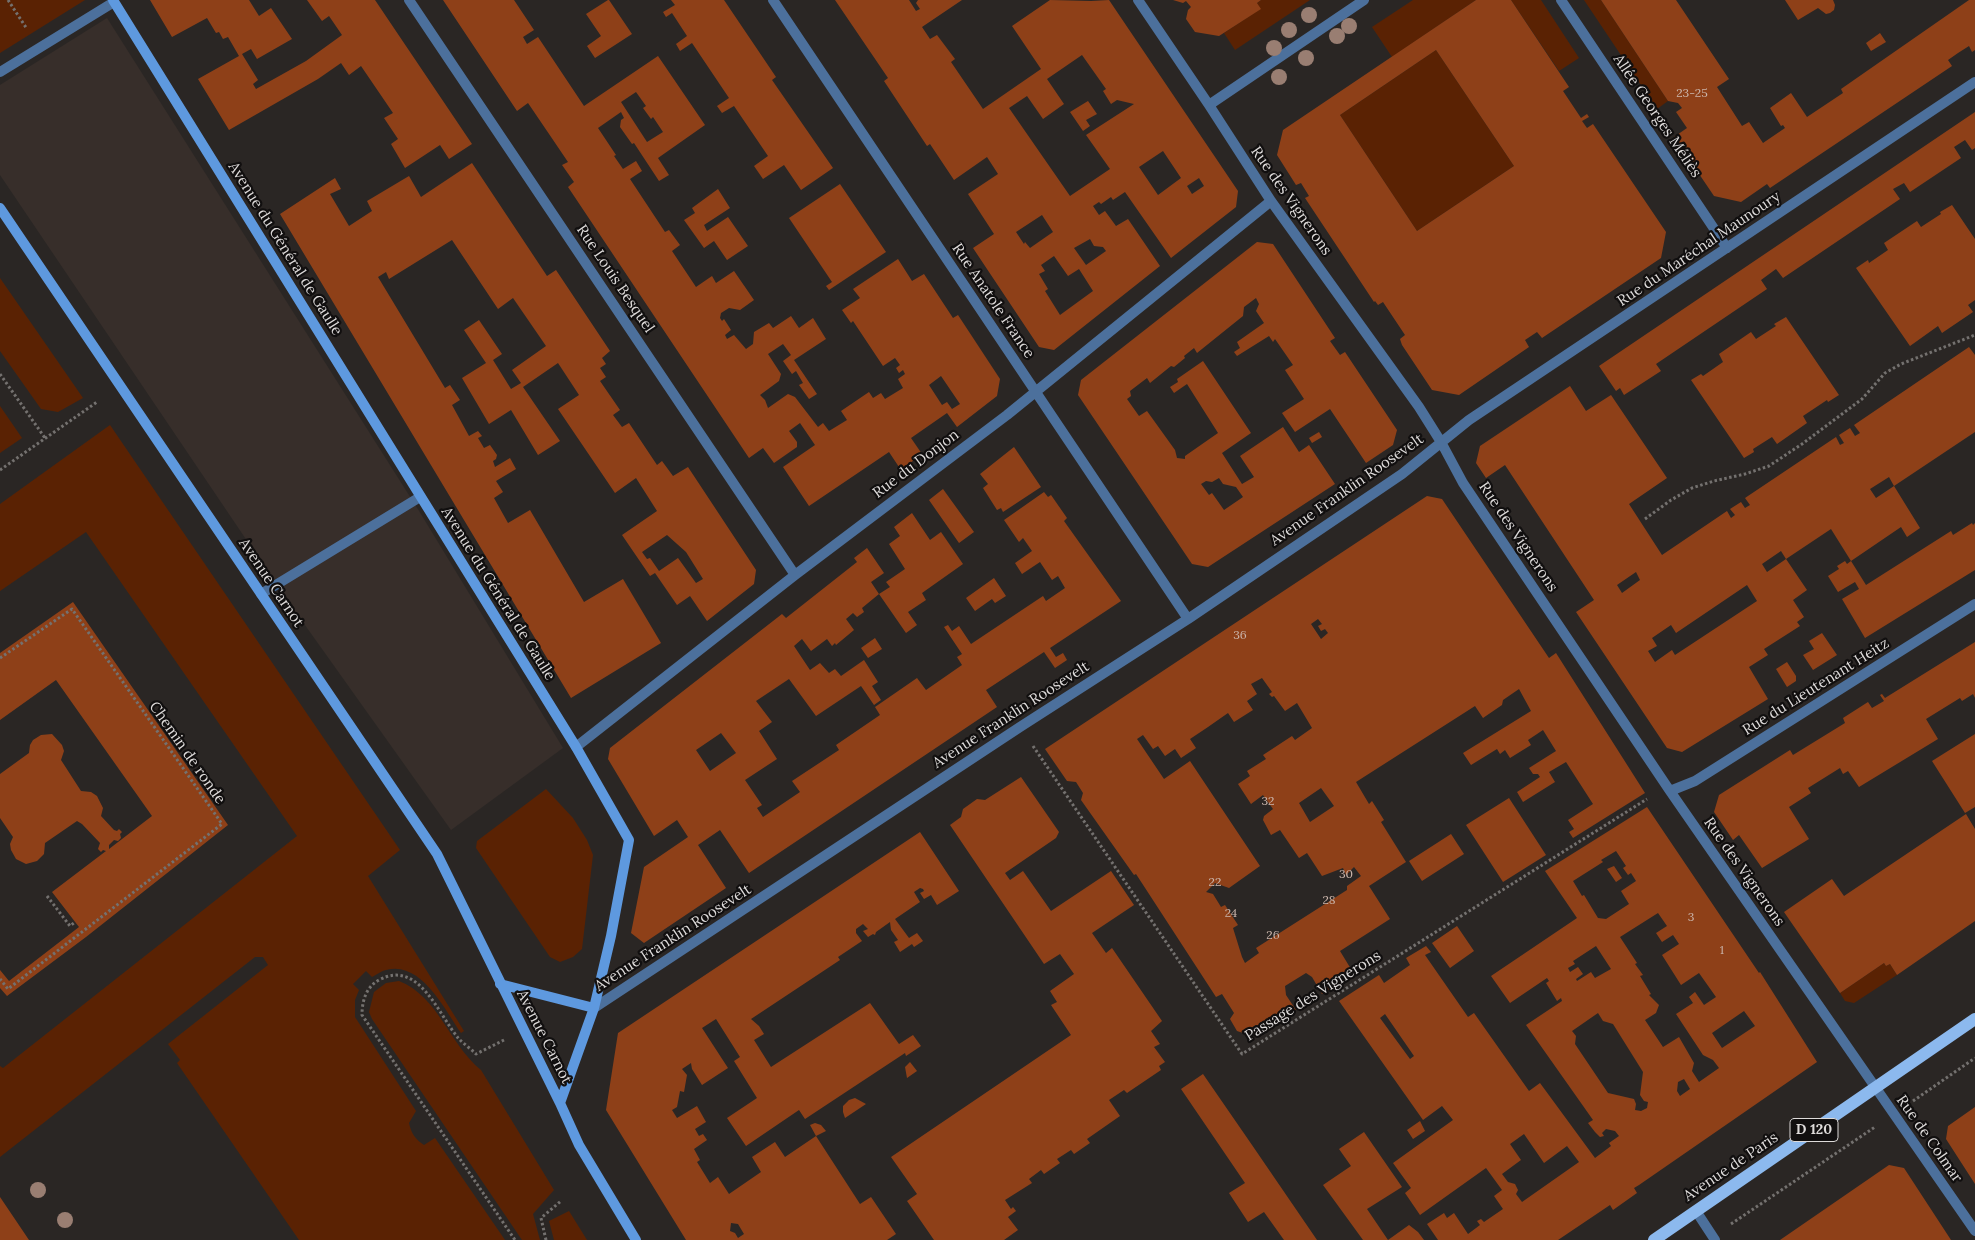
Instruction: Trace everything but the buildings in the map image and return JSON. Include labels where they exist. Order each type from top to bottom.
[{"type":"main road","name":"Avenue de Paris","points":[[1654,1240],[1975,1019]]},
{"type":"street","name":"Rue Louis Besquel","points":[[409,0],[795,575]]},
{"type":"street","name":"Rue Anatole France","points":[[773,0],[1188,619]]},
{"type":"street","name":"Rue des Vignerons","points":[[1138,0],[1271,201],[1441,442],[1464,483],[1670,791],[1875,1089]]},
{"type":"street","points":[[1209,105],[1364,0]]},
{"type":"street","name":"Allée Georges Méliès","points":[[1561,0],[1727,248]]},
{"type":"street","points":[[0,72],[113,1]]},
{"type":"street","name":"Avenue du Général de Gaulle","points":[[113,1],[576,747],[629,840],[611,936],[594,1008],[560,1103]]},
{"type":"street","name":"Rue du Maréchal Maunoury","points":[[1441,442],[1469,420],[1975,82]]},
{"type":"street","name":"Rue du Donjon","points":[[576,747],[795,575],[1036,392],[1271,201]]},
{"type":"street","name":"Avenue Carnot","points":[[0,208],[437,854],[560,1103]]},
{"type":"street","name":"Avenue Franklin Roosevelt","points":[[594,1008],[1011,732],[1188,619],[1402,474],[1441,442]]},
{"type":"street","points":[[261,594],[420,496]]},
{"type":"street","name":"Rue du Lieutenant Heitz","points":[[1670,791],[1695,781],[1975,604]]},
{"type":"street","name":"Avenue Carnot","points":[[500,984],[594,1008]]},
{"type":"street","name":"Rue de Colmar","points":[[1875,1089],[1975,1231]]},
{"type":"street","points":[[560,1103],[579,1145],[636,1240]]},
{"type":"street","points":[[1696,1211],[1714,1238]]},
{"type":"path","points":[[8,0],[38,48]]},
{"type":"path","points":[[1645,519],[1671,500],[1692,488],[1769,466],[1862,399],[1885,373],[1900,364],[1975,335]]},
{"type":"path","points":[[0,374],[45,438]]},
{"type":"path","points":[[0,470],[97,402]]},
{"type":"path","name":"Chemin de ronde","points":[[0,658],[72,608],[222,824],[8,989],[0,979]]},
{"type":"path","name":"Passage des Vignerons","points":[[1039,755],[1242,1054],[1650,797]]},
{"type":"path","points":[[47,896],[70,926],[75,922]]},
{"type":"path","points":[[480,1052],[476,1054],[459,1039],[424,988],[406,977],[388,975],[373,983],[362,1000],[362,1015],[515,1240]]},
{"type":"path","points":[[1714,1238],[1975,1058]]},
{"type":"path","points":[[546,1240],[541,1218],[561,1201]]},
{"type":"shaded area","points":[[0,0],[85,0],[0,53]]},
{"type":"shaded area","points":[[1261,0],[1310,0],[1235,50],[1224,33],[1260,9],[1257,3]]},
{"type":"shaded area","points":[[1413,0],[1476,0],[1392,57],[1372,27]]},
{"type":"shaded area","points":[[1511,0],[1541,0],[1579,58],[1559,71]]},
{"type":"shaded area","points":[[1584,0],[1601,0],[1668,101],[1657,109]]},
{"type":"shaded area","points":[[107,18],[419,511],[563,748],[451,830],[285,597],[0,175],[0,85]]},
{"type":"shaded area","points":[[1436,50],[1514,166],[1417,231],[1340,115]]},
{"type":"shaded area","points":[[0,278],[83,398],[58,412],[41,409],[0,351]]},
{"type":"shaded area","points":[[0,406],[22,438],[0,453]]},
{"type":"shaded area","points":[[110,425],[400,850],[368,876],[464,1031],[461,1033],[431,989],[421,979],[410,972],[399,969],[384,971],[372,977],[366,971],[353,984],[359,990],[355,1000],[355,1017],[416,1111],[409,1123],[414,1136],[424,1145],[435,1138],[505,1240],[299,1240],[177,1063],[180,1060],[168,1044],[268,965],[263,957],[255,957],[0,1157],[0,1066],[3,1068],[297,836],[86,532],[0,591],[0,504]]},
{"type":"shaded area","points":[[546,789],[573,818],[587,840],[593,855],[582,949],[573,957],[560,962],[550,957],[476,848],[477,841]]},
{"type":"shaded area","points":[[1884,963],[1886,966],[1890,964],[1897,975],[1854,1003],[1845,1001],[1840,993]]},
{"type":"shaded area","points":[[399,981],[413,988],[424,998],[434,1009],[460,1047],[481,1070],[554,1190],[533,1214],[540,1240],[522,1240],[372,1019],[369,1012],[374,992],[386,983]]},
{"type":"shaded area","points":[[569,1211],[587,1240],[554,1240],[549,1221]]}]
